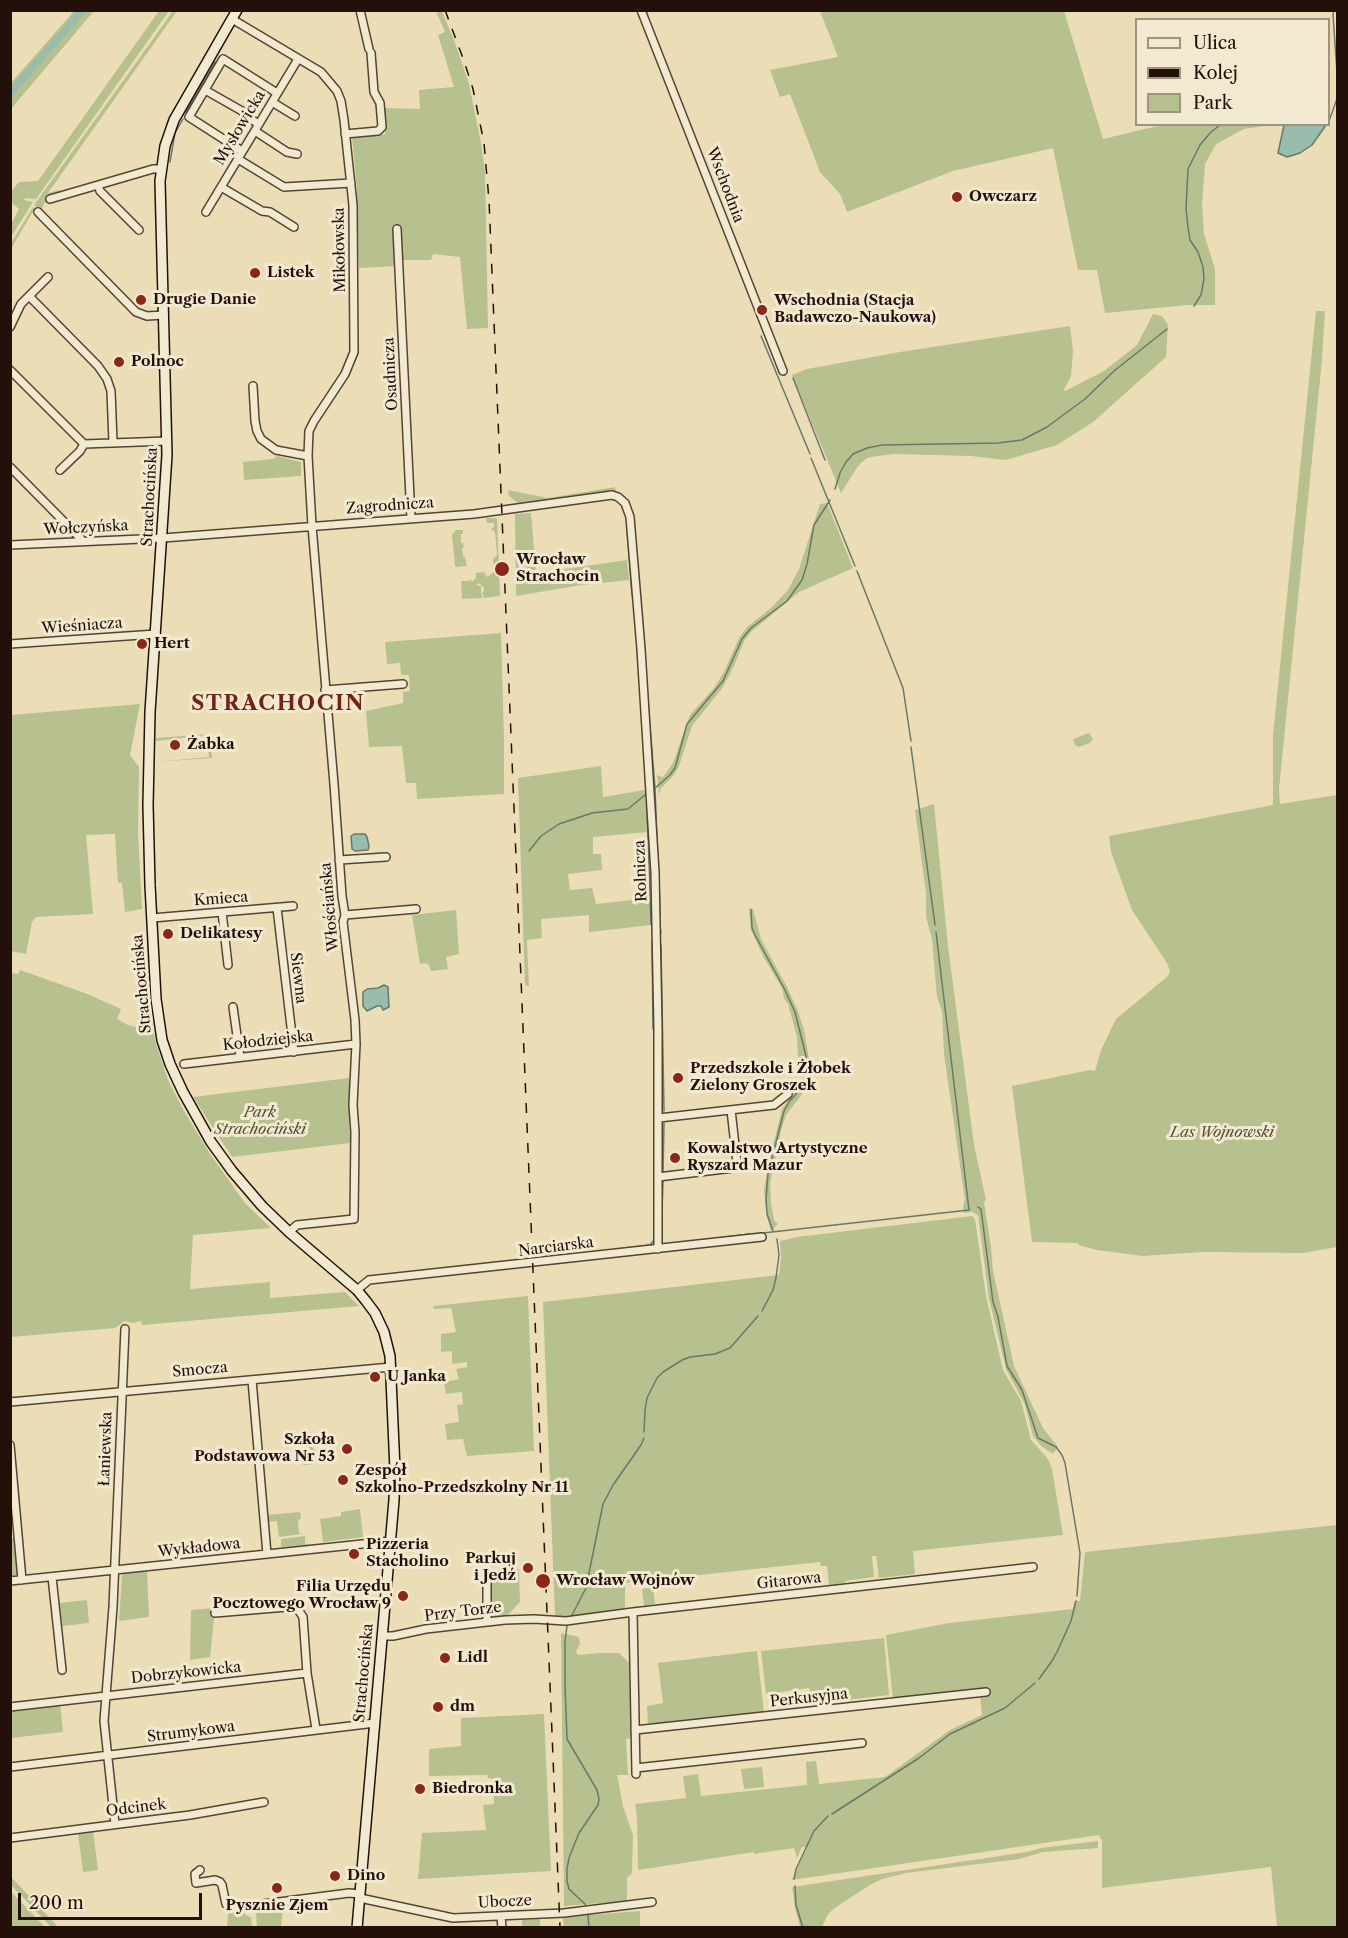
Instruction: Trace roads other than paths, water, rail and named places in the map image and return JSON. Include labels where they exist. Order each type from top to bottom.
[{"type":"main road","name":"Strachocińska","points":[[234,15],[174,120],[165,146],[161,169],[167,441],[163,537],[148,753],[148,840],[157,1014],[162,1040],[175,1077],[195,1115],[227,1164],[262,1206],[357,1290],[375,1313],[384,1332],[390,1356],[395,1474],[357,1928]]},
{"type":"street","points":[[345,134],[378,131],[382,127],[380,103],[374,92],[370,51],[360,10]]},
{"type":"street","name":"Wschodnia","points":[[641,10],[783,371]]},
{"type":"street","name":"Mikołowska","points":[[234,15],[321,72],[337,91],[341,101],[353,205],[354,352],[345,374],[309,431],[312,526]]},
{"type":"street","points":[[242,152],[189,117],[223,59],[277,93]]},
{"type":"street","name":"Mysłowicka","points":[[206,212],[298,59]]},
{"type":"street","points":[[205,90],[242,111],[257,128],[287,152],[297,154]]},
{"type":"street","points":[[272,102],[295,116]]},
{"type":"street","points":[[238,159],[284,187],[351,183]]},
{"type":"street","points":[[50,199],[153,169],[161,169]]},
{"type":"street","points":[[98,185],[100,191],[139,230]]},
{"type":"street","points":[[221,187],[294,227]]},
{"type":"street","points":[[38,212],[136,312],[147,316],[164,315]]},
{"type":"street","name":"Osadnicza","points":[[397,229],[411,518]]},
{"type":"street","points":[[10,327],[21,304],[48,278]]},
{"type":"street","points":[[29,296],[98,366],[107,379],[111,391],[113,442]]},
{"type":"street","points":[[10,370],[84,444],[167,441]]},
{"type":"street","points":[[253,386],[255,421],[261,439],[276,450],[308,456]]},
{"type":"street","points":[[60,470],[80,451],[84,444]]},
{"type":"street","points":[[10,467],[83,541]]},
{"type":"street","name":"Zagrodnicza","points":[[163,537],[504,511],[612,495],[618,497]]},
{"type":"street","name":"Rolnicza","points":[[618,497],[625,503],[630,517],[650,777],[657,926],[658,1249]]},
{"type":"street","name":"Włościańska","points":[[289,1232],[297,1225],[354,1218],[353,1105],[356,1044],[343,922],[345,915],[312,526]]},
{"type":"street","name":"Wołczyńska","points":[[10,545],[163,537]]},
{"type":"street","name":"Wieśniacza","points":[[10,644],[156,634]]},
{"type":"street","points":[[325,690],[403,684]]},
{"type":"street","points":[[339,860],[386,857]]},
{"type":"street","name":"Kmieca","points":[[152,918],[293,906]]},
{"type":"street","name":"Siewna","points":[[277,908],[294,1052]]},
{"type":"street","points":[[345,915],[416,909]]},
{"type":"street","points":[[222,912],[228,965]]},
{"type":"street","points":[[233,1007],[240,1057]]},
{"type":"street","name":"Kołodziejska","points":[[184,1064],[356,1044]]},
{"type":"street","points":[[658,1118],[774,1105],[788,1094]]},
{"type":"street","points":[[658,1177],[736,1166],[731,1110]]},
{"type":"street","name":"Narciarska","points":[[357,1290],[369,1280],[762,1237]]},
{"type":"street","name":"Łaniewska","points":[[115,1824],[104,1721],[115,1570],[125,1329]]},
{"type":"street","name":"Smocza","points":[[10,1402],[391,1367]]},
{"type":"street","points":[[252,1380],[267,1554]]},
{"type":"street","points":[[10,1445],[22,1580]]},
{"type":"street","name":"Wykładowa","points":[[10,1581],[391,1541]]},
{"type":"street","name":"Gitarowa","points":[[547,1620],[566,1621],[1033,1567]]},
{"type":"street","points":[[487,1575],[487,1622]]},
{"type":"street","points":[[52,1577],[62,1670]]},
{"type":"street","points":[[215,1613],[294,1608],[300,1611],[303,1617],[307,1673],[316,1730]]},
{"type":"street","points":[[633,1612],[636,1771],[862,1743]]},
{"type":"street","name":"Przy Torze","points":[[383,1636],[487,1622],[547,1620]]},
{"type":"street","name":"Dobrzykowicka","points":[[10,1707],[307,1673]]},
{"type":"street","name":"Perkusyjna","points":[[635,1730],[986,1692]]},
{"type":"street","name":"Strumykowa","points":[[10,1767],[375,1723]]},
{"type":"street","name":"Odcinek","points":[[10,1838],[264,1803]]},
{"type":"street","name":"Ubocze","points":[[200,1870],[195,1874],[196,1883],[216,1880],[220,1882],[225,1901],[229,1906],[237,1908],[349,1893],[453,1918],[564,1912],[652,1902]]},
{"type":"street","points":[[501,1916],[502,1928]]},
{"type":"waterway","points":[[10,93],[83,10]]},
{"type":"waterway","points":[[646,10],[648,18]]},
{"type":"waterway","points":[[1334,10],[1338,87]]},
{"type":"waterway","points":[[186,112],[215,62]]},
{"type":"waterway","points":[[1330,118],[1338,96]]},
{"type":"waterway","points":[[170,162],[175,133],[183,119]]},
{"type":"waterway","points":[[1194,306],[1201,295],[1204,279],[1203,267],[1198,252],[1190,240],[1188,227],[1186,209],[1188,169],[1200,145],[1219,126]]},
{"type":"waterway","points":[[835,489],[846,462],[853,454],[867,448],[882,445],[998,443],[1022,440],[1047,427],[1085,399],[1114,371],[1167,329]]},
{"type":"waterway","points":[[761,336],[810,454]]},
{"type":"waterway","points":[[793,378],[825,460]]},
{"type":"waterway","points":[[811,458],[855,566]]},
{"type":"waterway","points":[[654,789],[675,768],[687,724],[723,681],[742,639],[751,628],[787,601],[802,580],[814,525],[830,500]]},
{"type":"waterway","points":[[633,512],[644,640]]},
{"type":"waterway","points":[[627,527],[632,595]]},
{"type":"waterway","points":[[857,571],[903,688],[911,741]]},
{"type":"waterway","points":[[644,650],[655,788],[658,864]]},
{"type":"waterway","points":[[639,666],[642,716]]},
{"type":"waterway","points":[[911,747],[935,925]]},
{"type":"waterway","points":[[646,779],[651,924]]},
{"type":"waterway","points":[[529,851],[541,836],[559,824],[592,813],[628,809],[645,795]]},
{"type":"waterway","points":[[659,881],[660,916]]},
{"type":"waterway","points":[[751,910],[752,928],[755,935],[795,1012],[807,1067],[802,1087],[784,1111],[768,1174],[767,1214],[773,1231]]},
{"type":"waterway","points":[[660,926],[661,933]]},
{"type":"waterway","points":[[754,1234],[969,1210],[936,932]]},
{"type":"waterway","points":[[652,942],[653,1029]]},
{"type":"waterway","points":[[661,945],[664,1111]]},
{"type":"waterway","points":[[618,1249],[650,1245],[654,1240],[654,1040]]},
{"type":"waterway","points":[[663,1172],[664,1123]]},
{"type":"waterway","points":[[661,1242],[663,1181]]},
{"type":"waterway","points":[[978,1207],[981,1209],[993,1302],[1007,1366],[1022,1390],[1038,1438],[1056,1447],[1065,1463],[1080,1553],[1077,1596]]},
{"type":"waterway","points":[[718,1238],[750,1234]]},
{"type":"waterway","points":[[762,1311],[773,1290],[776,1278],[779,1255],[777,1239]]},
{"type":"waterway","points":[[726,1244],[737,1243]]},
{"type":"waterway","points":[[644,1432],[647,1398],[657,1378],[682,1360],[715,1354],[730,1348],[758,1316]]},
{"type":"waterway","points":[[571,1617],[586,1588],[603,1504],[644,1438]]},
{"type":"waterway","points":[[1039,1679],[1057,1652],[1071,1621],[1076,1601]]},
{"type":"waterway","points":[[567,1626],[565,1641],[567,1739],[597,1790],[599,1799],[598,1805],[579,1833],[567,1869],[569,1889],[586,1905]]},
{"type":"waterway","points":[[832,1814],[919,1758],[950,1734],[1005,1708],[1035,1683]]},
{"type":"waterway","points":[[794,1879],[796,1869],[814,1831],[828,1816]]},
{"type":"waterway","points":[[795,1886],[796,1905],[803,1928]]},
{"type":"waterway","points":[[588,1915],[589,1928]]},
{"type":"railway","points":[[445,10],[473,89],[484,143],[489,200],[560,1928]]},
{"type":"place","name":"Owczarz","points":[[957,197]]},
{"type":"place","name":"Listek","points":[[255,273]]},
{"type":"place","name":"Drugie Danie","points":[[141,300]]},
{"type":"place","name":"Wschodnia (Stacja Badawczo-Naukowa)","points":[[762,310]]},
{"type":"place","name":"Polnoc","points":[[119,362]]},
{"type":"place","name":"Wrocław Strachocin","points":[[502,569]]},
{"type":"place","name":"Hert","points":[[142,644]]},
{"type":"place","name":"Żabka","points":[[175,745]]},
{"type":"place","name":"Delikatesy","points":[[168,934]]},
{"type":"place","name":"Przedszkole i Żłobek Zielony Groszek","points":[[678,1078]]},
{"type":"place","name":"Kowalstwo Artystyczne Ryszard Mazur","points":[[675,1158]]},
{"type":"place","name":"U Janka","points":[[375,1377]]},
{"type":"place","name":"Szkoła Podstawowa Nr 53","points":[[347,1449]]},
{"type":"place","name":"Zespół Szkolno-Przedszkolny Nr 11","points":[[343,1480]]},
{"type":"place","name":"Pizzeria Stacholino","points":[[354,1554]]},
{"type":"place","name":"Parkuj i Jedź","points":[[528,1568]]},
{"type":"place","name":"Wrocław Wojnów","points":[[543,1581]]},
{"type":"place","name":"Filia Urzędu Pocztowego Wrocław 9","points":[[403,1596]]},
{"type":"place","name":"Lidl","points":[[445,1658]]},
{"type":"place","name":"dm","points":[[438,1707]]},
{"type":"place","name":"Biedronka","points":[[420,1789]]},
{"type":"place","name":"Dino","points":[[335,1876]]},
{"type":"place","name":"Pysznie Zjem","points":[[277,1888]]},
{"type":"district","name":"STRACHOCIN","points":[[278,704]]},
{"type":"park label","name":"Park Strachociński","points":[[260,1122]]},
{"type":"park label","name":"Las Wojnowski","points":[[1222,1133]]}]
